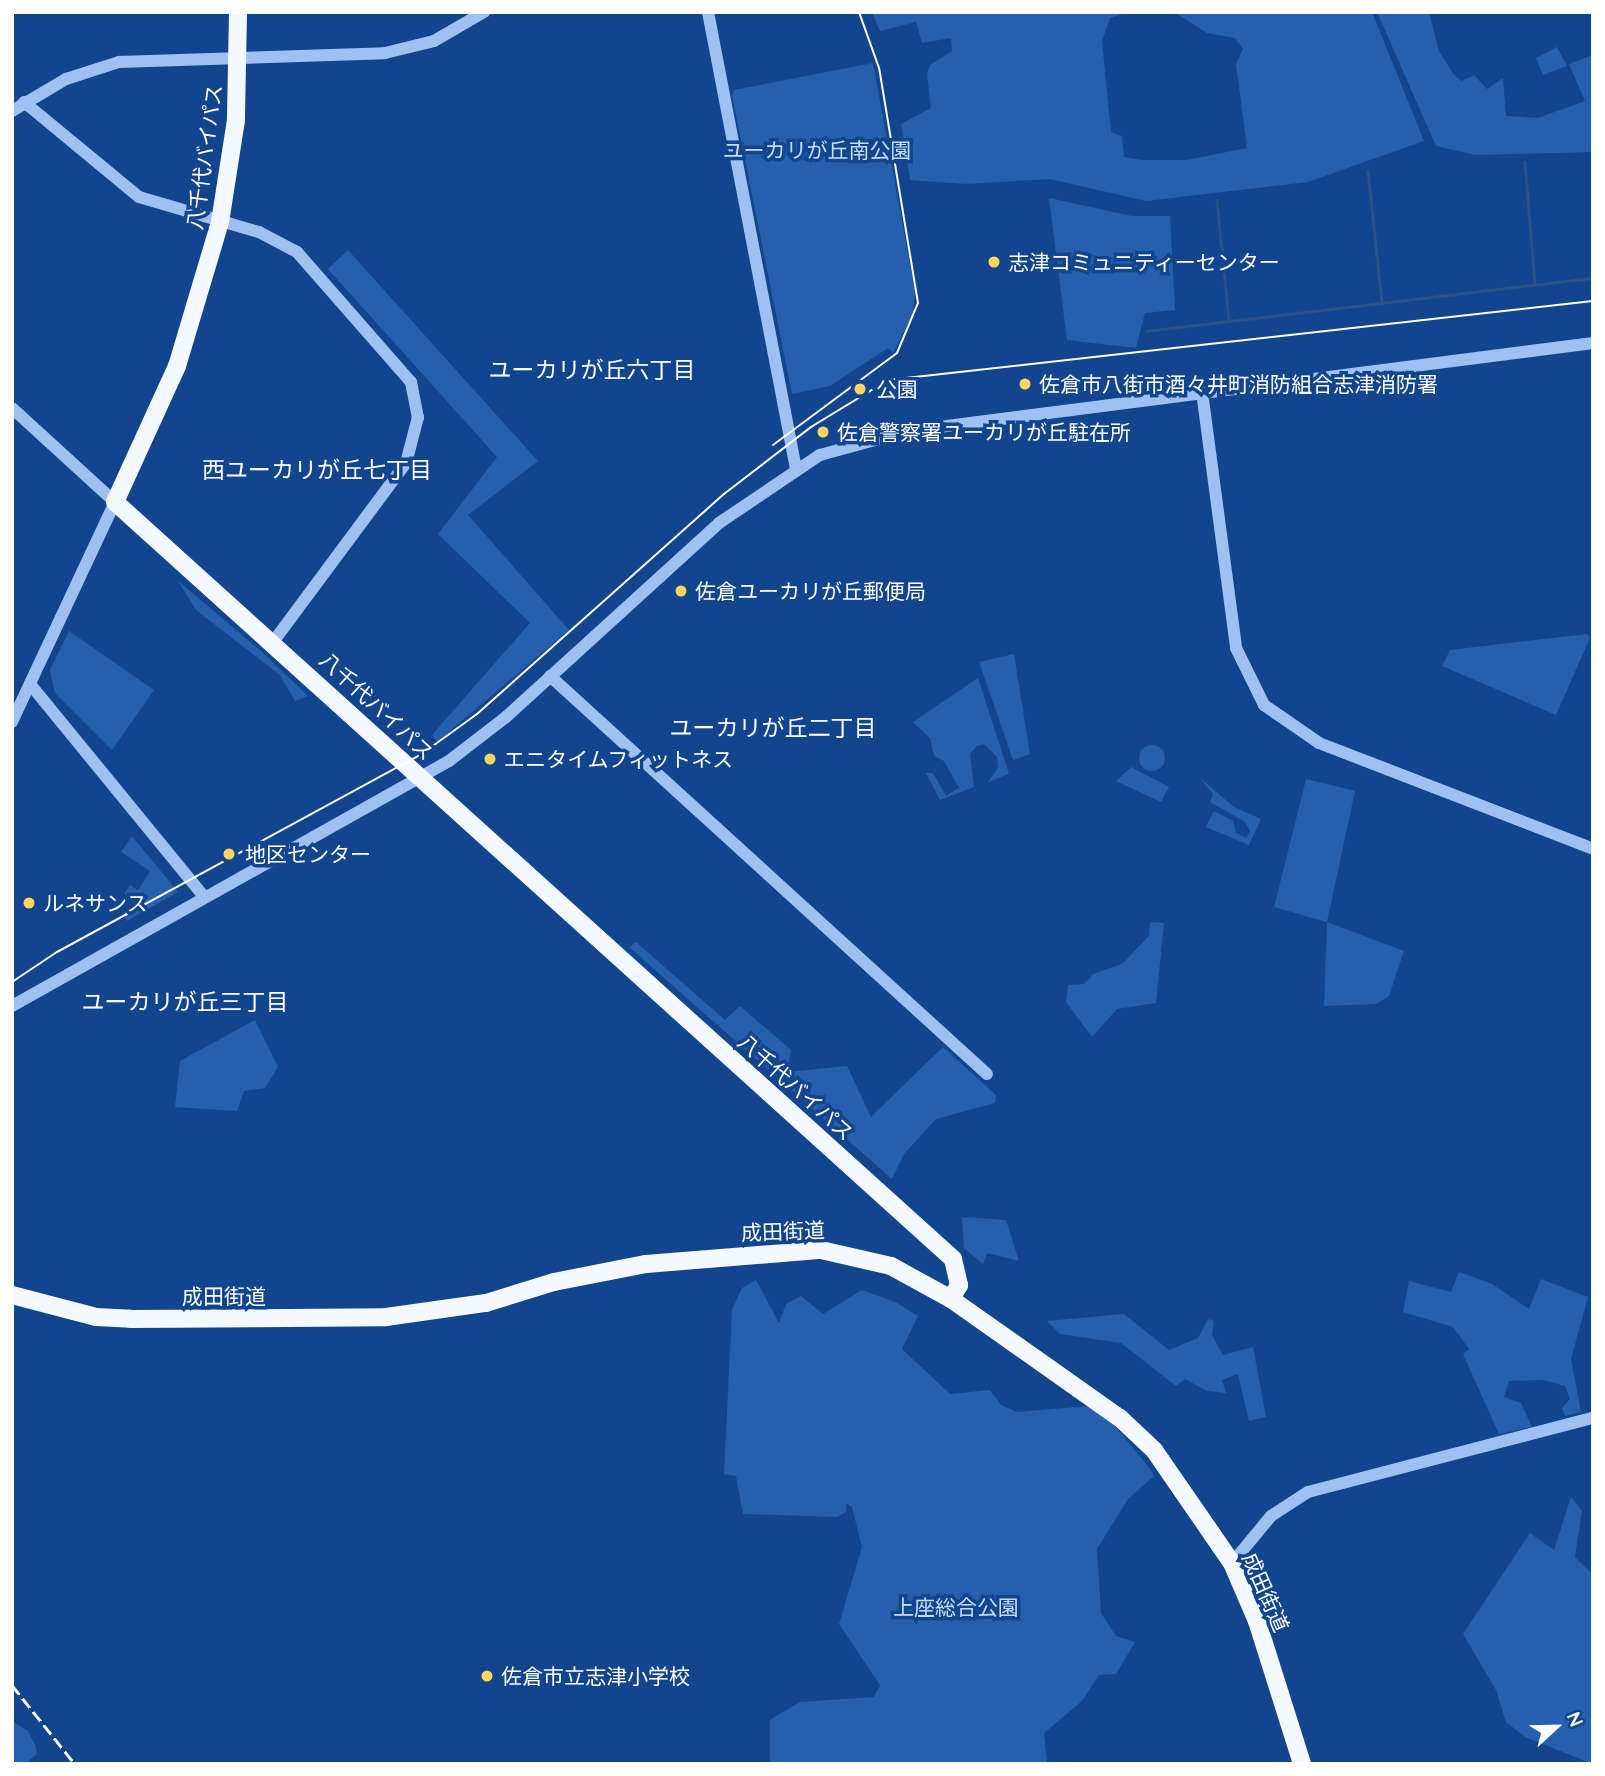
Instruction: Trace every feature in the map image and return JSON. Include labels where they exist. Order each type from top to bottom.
[{"type":"highway","name":"八千代バイパス","points":[[238,12],[239,57],[220,222],[177,366],[115,502],[274,641],[419,778],[953,1259],[959,1276],[951,1299]]},
{"type":"highway","name":"成田街道","points":[[12,1295],[96,1317],[386,1317],[486,1303],[619,1267],[821,1250],[891,1266],[951,1299],[1135,1430],[1232,1563],[1257,1621],[1302,1764]]},
{"type":"street","points":[[12,111],[66,79],[119,62],[385,53],[434,41],[485,12]]},
{"type":"street","points":[[708,12],[796,467]]},
{"type":"street","points":[[24,102],[139,197],[278,240],[313,266],[403,368],[417,406],[415,440],[406,463],[274,641]]},
{"type":"street","points":[[12,1006],[203,895],[419,778],[477,740],[719,523],[796,467],[873,436],[1593,343]]},
{"type":"street","points":[[1202,393],[1236,648],[1264,705],[1319,743],[1593,849]]},
{"type":"street","points":[[12,408],[115,502],[12,722]]},
{"type":"street","points":[[550,676],[987,1074]]},
{"type":"street","points":[[30,684],[203,895]]},
{"type":"street","points":[[1232,1563],[1286,1503],[1308,1492],[1593,1418]]},
{"type":"green space","points":[[872,12],[1129,12],[1110,18],[1102,41],[1111,132],[1122,136],[1124,157],[1142,160],[1187,160],[1247,148],[1236,64],[1243,49],[1235,38],[1207,33],[1174,12],[1372,12],[1424,141],[1308,182],[1146,201],[1050,179],[965,184],[910,180],[901,124],[931,108],[927,74],[930,65],[952,51],[951,38],[922,43],[916,22],[880,31]]},
{"type":"green space","points":[[1377,12],[1429,12],[1439,51],[1454,75],[1461,81],[1474,75],[1487,89],[1503,78],[1506,116],[1538,118],[1585,101],[1569,64],[1593,55],[1593,152],[1475,155],[1436,146]]},
{"type":"green space","points":[[1557,47],[1567,66],[1543,75],[1536,58]]},
{"type":"green space","name":"ユーカリが丘南公園","points":[[873,63],[915,292],[913,314],[893,353],[888,348],[830,386],[792,394],[732,95],[734,90]]},
{"type":"green space","points":[[1049,198],[1132,216],[1170,216],[1175,310],[1145,313],[1136,348],[1067,340]]},
{"type":"green space","points":[[348,250],[538,461],[468,515],[569,630],[437,742],[432,735],[530,623],[438,534],[497,457],[328,269]]},
{"type":"green space","points":[[178,581],[261,651],[308,696],[295,701],[280,675],[196,610]]},
{"type":"green space","points":[[69,631],[154,690],[112,750],[55,693],[50,670]]},
{"type":"green space","points":[[1587,634],[1590,638],[1556,715],[1442,666],[1450,650]]},
{"type":"green space","points":[[1014,654],[1030,754],[1013,760],[979,662]]},
{"type":"green space","points":[[978,678],[1009,774],[988,782],[998,768],[997,757],[984,744],[977,746],[970,754],[974,787],[940,800],[926,773],[933,773],[946,796],[959,788],[944,761],[934,756],[930,738],[913,722]]},
{"type":"green space","points":[[1152,745],[1161,749],[1165,758],[1161,767],[1152,771],[1143,767],[1139,758],[1143,749]]},
{"type":"green space","points":[[1131,767],[1169,787],[1161,802],[1116,781]]},
{"type":"green space","points":[[1200,778],[1234,807],[1261,819],[1249,845],[1206,827],[1214,811],[1233,821],[1236,833],[1246,838],[1250,831],[1245,822],[1210,802],[1213,794]]},
{"type":"green space","points":[[1306,779],[1355,791],[1327,922],[1274,907]]},
{"type":"green space","points":[[132,836],[178,892],[127,921],[123,913],[134,902],[124,894],[130,885],[138,890],[150,871],[121,852]]},
{"type":"green space","points":[[1150,922],[1164,923],[1156,1003],[1117,1009],[1092,1037],[1066,1002],[1068,985],[1084,984],[1093,974],[1122,964],[1149,936]]},
{"type":"green space","points":[[1327,922],[1404,951],[1389,996],[1376,1004],[1324,1006]]},
{"type":"green space","points":[[636,942],[725,1020],[740,1006],[791,1050],[787,1072],[847,1066],[871,1117],[943,1047],[996,1095],[995,1103],[936,1119],[904,1154],[892,1179],[629,947]]},
{"type":"green space","points":[[255,1020],[278,1067],[265,1088],[244,1091],[237,1111],[175,1107],[180,1061]]},
{"type":"green space","points":[[962,1217],[1006,1220],[1019,1261],[987,1253],[983,1264],[964,1248]]},
{"type":"green space","points":[[1459,1272],[1492,1284],[1529,1309],[1541,1279],[1588,1297],[1571,1359],[1581,1412],[1565,1416],[1562,1408],[1570,1399],[1565,1386],[1543,1380],[1509,1381],[1504,1397],[1521,1403],[1532,1427],[1499,1434],[1463,1354],[1469,1349],[1453,1327],[1403,1312],[1409,1281],[1451,1292]]},
{"type":"green space","name":"上座総合公園","points":[[756,1280],[779,1323],[786,1304],[801,1296],[823,1314],[862,1290],[897,1303],[918,1316],[902,1349],[950,1394],[990,1390],[1001,1405],[1017,1412],[1089,1406],[1115,1426],[1151,1470],[1154,1476],[1128,1499],[1097,1549],[1101,1613],[1116,1636],[1135,1642],[1116,1674],[1099,1675],[1082,1701],[1044,1733],[1047,1764],[770,1764],[770,1720],[800,1702],[874,1697],[880,1685],[839,1624],[862,1547],[852,1507],[846,1503],[846,1512],[837,1517],[743,1514],[736,1476],[724,1474],[732,1310],[742,1288]]},
{"type":"green space","points":[[1124,1314],[1169,1350],[1198,1338],[1208,1319],[1214,1321],[1212,1335],[1223,1355],[1253,1347],[1266,1417],[1249,1421],[1238,1374],[1222,1380],[1226,1393],[1207,1391],[1185,1379],[1176,1386],[1121,1343],[1060,1334],[1047,1321]]},
{"type":"green space","points":[[1571,1497],[1582,1511],[1575,1557],[1593,1575],[1593,1764],[1525,1737],[1506,1722],[1496,1690],[1463,1634],[1530,1533],[1554,1550]]},
{"type":"green space","points":[[12,1721],[28,1731],[35,1745],[37,1754],[25,1764],[12,1764]]},
{"type":"waterway","points":[[1525,162],[1535,284]]},
{"type":"waterway","points":[[1368,171],[1382,303]]},
{"type":"waterway","points":[[1217,200],[1229,321]]},
{"type":"waterway","points":[[1146,331],[1593,278]]},
{"type":"tram line","points":[[773,445],[897,353],[918,303],[879,68],[859,12]]},
{"type":"tram line","points":[[12,982],[57,952],[423,753],[477,714],[724,494],[811,427],[888,380],[1593,301]]},
{"type":"railway","points":[[12,1685],[75,1764]]},
{"type":"place","name":"志津コミュニティーセンター","points":[[994,262]]},
{"type":"place","name":"佐倉市八街市酒々井町消防組合志津消防署","points":[[1025,384]]},
{"type":"place","name":"公園","points":[[860,389]]},
{"type":"place","name":"佐倉警察署ユーカリが丘駐在所","points":[[823,432]]},
{"type":"place","name":"佐倉ユーカリが丘郵便局","points":[[681,591]]},
{"type":"place","name":"エニタイムフィットネス","points":[[490,759]]},
{"type":"place","name":"地区センター","points":[[229,854]]},
{"type":"place","name":"ルネサンス","points":[[29,903]]},
{"type":"place","name":"佐倉市立志津小学校","points":[[487,1676]]},
{"type":"district","name":"ユーカリが丘六丁目","points":[[592,370]]},
{"type":"district","name":"西ユーカリが丘七丁目","points":[[317,470]]},
{"type":"district","name":"ユーカリが丘二丁目","points":[[773,728]]},
{"type":"district","name":"ユーカリが丘三丁目","points":[[185,1002]]}]
